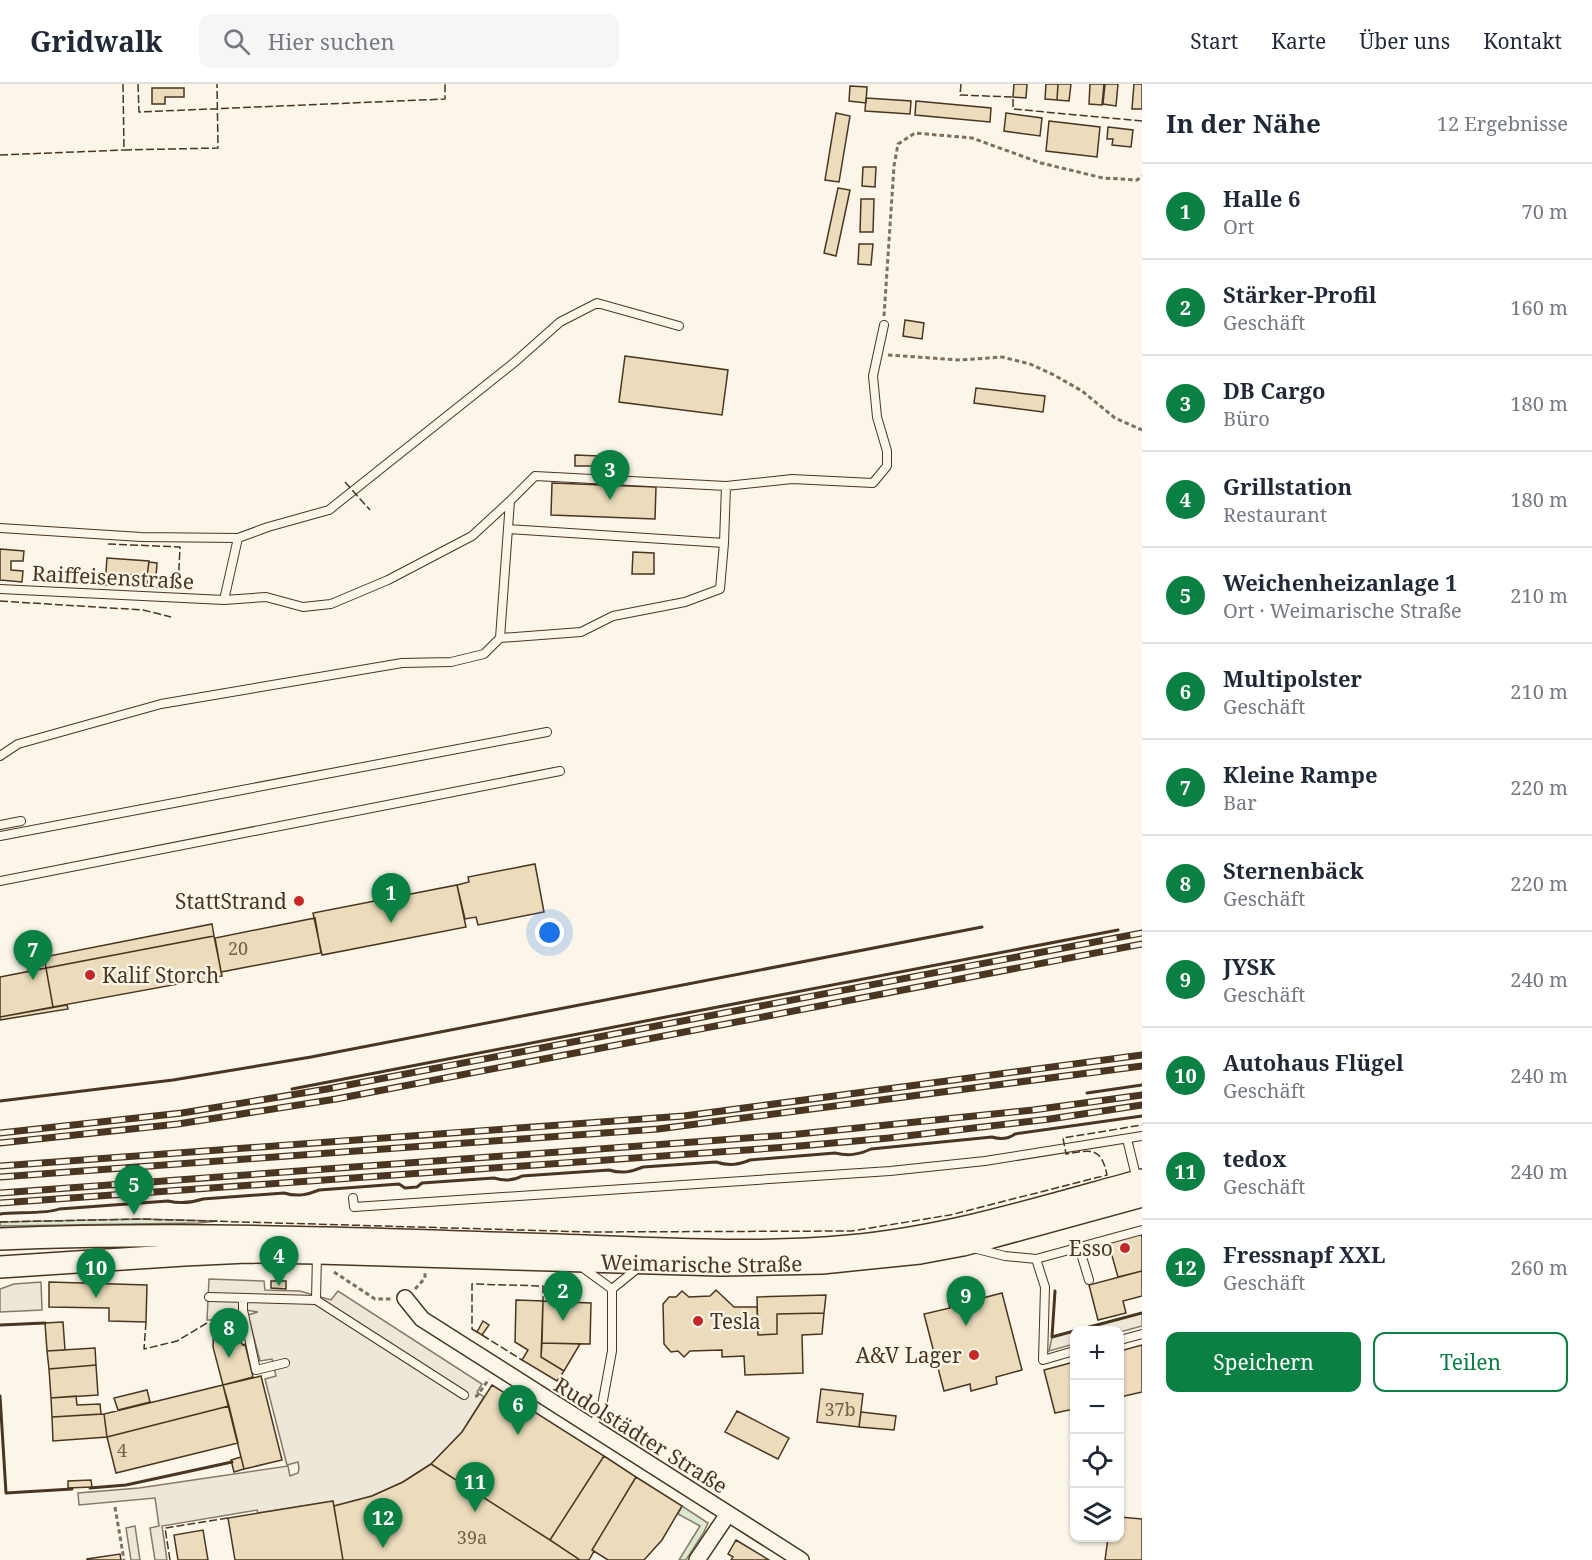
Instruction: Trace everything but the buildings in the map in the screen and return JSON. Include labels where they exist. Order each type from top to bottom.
[{"type":"main road","name":"Weimarische Straße","points":[[0,1239],[257,1236],[721,1250],[806,1249],[921,1237],[1140,1186]]},
{"type":"main road","name":"Weimarische Straße","points":[[0,1267],[184,1255],[318,1253],[575,1262],[731,1265],[822,1263],[920,1253],[963,1245],[1140,1186]]},
{"type":"street","name":"Rudolstädter Straße","points":[[405,1298],[422,1320],[801,1560]]},
{"type":"street","points":[[697,1560],[728,1514]]},
{"type":"lane","points":[[0,528],[141,537],[237,538],[329,510],[516,362],[560,321],[597,303],[679,326]]},
{"type":"lane","points":[[877,354],[884,325]]},
{"type":"lane","name":"Raiffeisenstraße","points":[[0,589],[224,600],[267,597],[303,607],[331,604],[388,580],[472,536],[535,476],[726,486],[792,479],[873,483],[886,466],[886,451],[877,417],[873,376],[877,354]]},
{"type":"lane","points":[[0,756],[18,744],[161,704],[402,663],[451,662],[484,654],[500,638],[581,632],[613,616],[685,602],[720,589],[726,486]]},
{"type":"lane","points":[[500,638],[510,501]]},
{"type":"lane","points":[[508,529],[724,543]]},
{"type":"lane","points":[[224,600],[237,538]]},
{"type":"lane","points":[[0,836],[547,732]]},
{"type":"lane","points":[[0,881],[560,771]]},
{"type":"lane","points":[[0,825],[21,821]]},
{"type":"lane","points":[[353,1198],[354,1207],[838,1175],[985,1161],[1142,1136]]},
{"type":"lane","points":[[1127,1139],[1140,1186]]},
{"type":"lane","points":[[963,1245],[1005,1256],[1036,1259],[1142,1230]]},
{"type":"lane","points":[[1079,1247],[1089,1280]]},
{"type":"lane","points":[[316,1300],[318,1253]]},
{"type":"lane","points":[[1036,1259],[1045,1287],[1043,1360],[1070,1353]]},
{"type":"lane","points":[[575,1262],[612,1289]]},
{"type":"lane","points":[[612,1289],[645,1263]]},
{"type":"lane","points":[[591,1427],[601,1411],[612,1352],[612,1289]]},
{"type":"lane","points":[[209,1298],[316,1300],[464,1395]]},
{"type":"lane","points":[[243,1299],[243,1310],[256,1370],[285,1363]]},
{"type":"lane","points":[[1124,1339],[1142,1334]]},
{"type":"path","points":[[884,325],[894,166],[898,144],[915,133],[972,138],[1041,163],[1103,178],[1137,180],[1142,176]]},
{"type":"path","points":[[877,354],[960,360],[1002,357],[1030,364],[1082,391],[1115,418],[1142,430]]},
{"type":"path","points":[[332,1271],[375,1299],[405,1298],[425,1278],[425,1267]]},
{"type":"path","points":[[484,1387],[487,1382]]},
{"type":"path","points":[[115,1507],[124,1560]]},
{"type":"green space","points":[[139,1219],[218,1221],[0,1226],[0,1222]]},
{"type":"green space","points":[[682,1506],[708,1523],[686,1560],[679,1560],[700,1526],[678,1514]]},
{"type":"shaded area","points":[[209,1279],[264,1281],[265,1290],[300,1291],[331,1300],[338,1291],[482,1384],[477,1392],[484,1397],[462,1432],[431,1464],[403,1482],[372,1496],[334,1506],[332,1501],[258,1513],[257,1510],[162,1526],[167,1560],[155,1560],[150,1528],[159,1526],[155,1498],[79,1505],[78,1493],[139,1488],[288,1466],[290,1476],[298,1473],[299,1469],[298,1462],[287,1465],[265,1379],[276,1376],[272,1359],[260,1361],[248,1315],[258,1312],[240,1309],[240,1320],[207,1320]]},
{"type":"shaded area","points":[[41,1282],[42,1310],[0,1312],[0,1289],[14,1284]]},
{"type":"shaded area","points":[[1142,1313],[1142,1326],[1124,1331],[1124,1326],[1093,1326]]},
{"type":"shaded area","points":[[1070,1332],[1070,1345],[1049,1351],[1052,1337]]},
{"type":"shaded area","points":[[135,1526],[140,1560],[131,1560],[126,1528]]},
{"type":"railway","points":[[0,1133],[182,1113],[327,1089],[1142,933]]},
{"type":"railway","points":[[0,1143],[178,1124],[336,1099],[1142,944]]},
{"type":"railway","points":[[0,1166],[684,1116],[1142,1055]]},
{"type":"railway","points":[[0,1177],[658,1129],[1142,1066]]},
{"type":"railway","points":[[0,1193],[789,1135],[1033,1110],[1142,1095]]},
{"type":"railway","points":[[0,1203],[788,1147],[1050,1119],[1142,1105]]},
{"type":"fence","points":[[123,84],[124,150],[218,148],[217,84]]},
{"type":"fence","points":[[138,84],[139,112],[445,99],[445,84]]},
{"type":"fence","points":[[961,84],[960,95],[1013,97],[1013,109],[1142,121]]},
{"type":"fence","points":[[0,155],[124,150]]},
{"type":"fence","points":[[345,482],[370,510]]},
{"type":"fence","points":[[108,544],[180,547],[178,588],[147,587],[147,576]]},
{"type":"fence","points":[[0,601],[143,610],[171,617]]},
{"type":"fence","points":[[0,1222],[139,1219],[590,1232],[851,1231],[950,1215],[1107,1175],[1102,1159],[1094,1152],[1066,1154],[1063,1138],[1142,1125]]},
{"type":"fence","points":[[477,1332],[472,1329],[472,1284],[543,1286],[543,1301]]},
{"type":"fence","points":[[146,1322],[144,1349],[177,1341],[207,1323],[214,1326]]},
{"type":"fence","points":[[482,1335],[522,1360]]},
{"type":"fence","points":[[170,1560],[165,1528],[228,1518]]},
{"type":"wall","points":[[0,1101],[173,1080],[311,1057],[982,927]]},
{"type":"wall","points":[[292,1089],[1118,930]]},
{"type":"wall","points":[[1087,1093],[1142,1085]]},
{"type":"wall","points":[[0,1214],[168,1201],[186,1203],[203,1199],[284,1193],[302,1195],[319,1190],[399,1184],[405,1188],[417,1187],[422,1183],[494,1178],[508,1180],[522,1176],[609,1170],[626,1172],[643,1167],[716,1162],[733,1164],[750,1160],[835,1153],[853,1154],[871,1149],[992,1137],[1004,1138],[1015,1134],[1142,1116]]},
{"type":"wall","points":[[1055,1291],[1052,1337],[1070,1332]]},
{"type":"wall","points":[[1093,1326],[1142,1313]]},
{"type":"wall","points":[[0,1325],[45,1323]]},
{"type":"wall","points":[[0,1396],[6,1493],[72,1489]]},
{"type":"wall","points":[[90,1488],[126,1485],[232,1462]]},
{"type":"place","name":"DB Cargo","points":[[610,500]]},
{"type":"place","name":"StattStrand","points":[[299,901]]},
{"type":"place","name":"Halle 6","points":[[391,923]]},
{"type":"place","name":"Kalif Storch","points":[[90,975]]},
{"type":"place","name":"Kleine Rampe","points":[[33,980]]},
{"type":"place","name":"Weichenheizanlage 1","points":[[134,1215]]},
{"type":"place","name":"Esso","points":[[1125,1248]]},
{"type":"place","name":"Grillstation","points":[[279,1286]]},
{"type":"place","name":"Autohaus Flügel","points":[[96,1298]]},
{"type":"place","name":"Stärker-Profil","points":[[563,1321]]},
{"type":"place","name":"Tesla","points":[[698,1321]]},
{"type":"place","name":"JYSK","points":[[966,1326]]},
{"type":"place","name":"A&V Lager","points":[[974,1355]]},
{"type":"place","name":"Sternenbäck","points":[[229,1358]]},
{"type":"place","name":"Multipolster","points":[[518,1435]]},
{"type":"place","name":"tedox","points":[[475,1512]]},
{"type":"place","name":"Fressnapf XXL","points":[[383,1548]]}]
